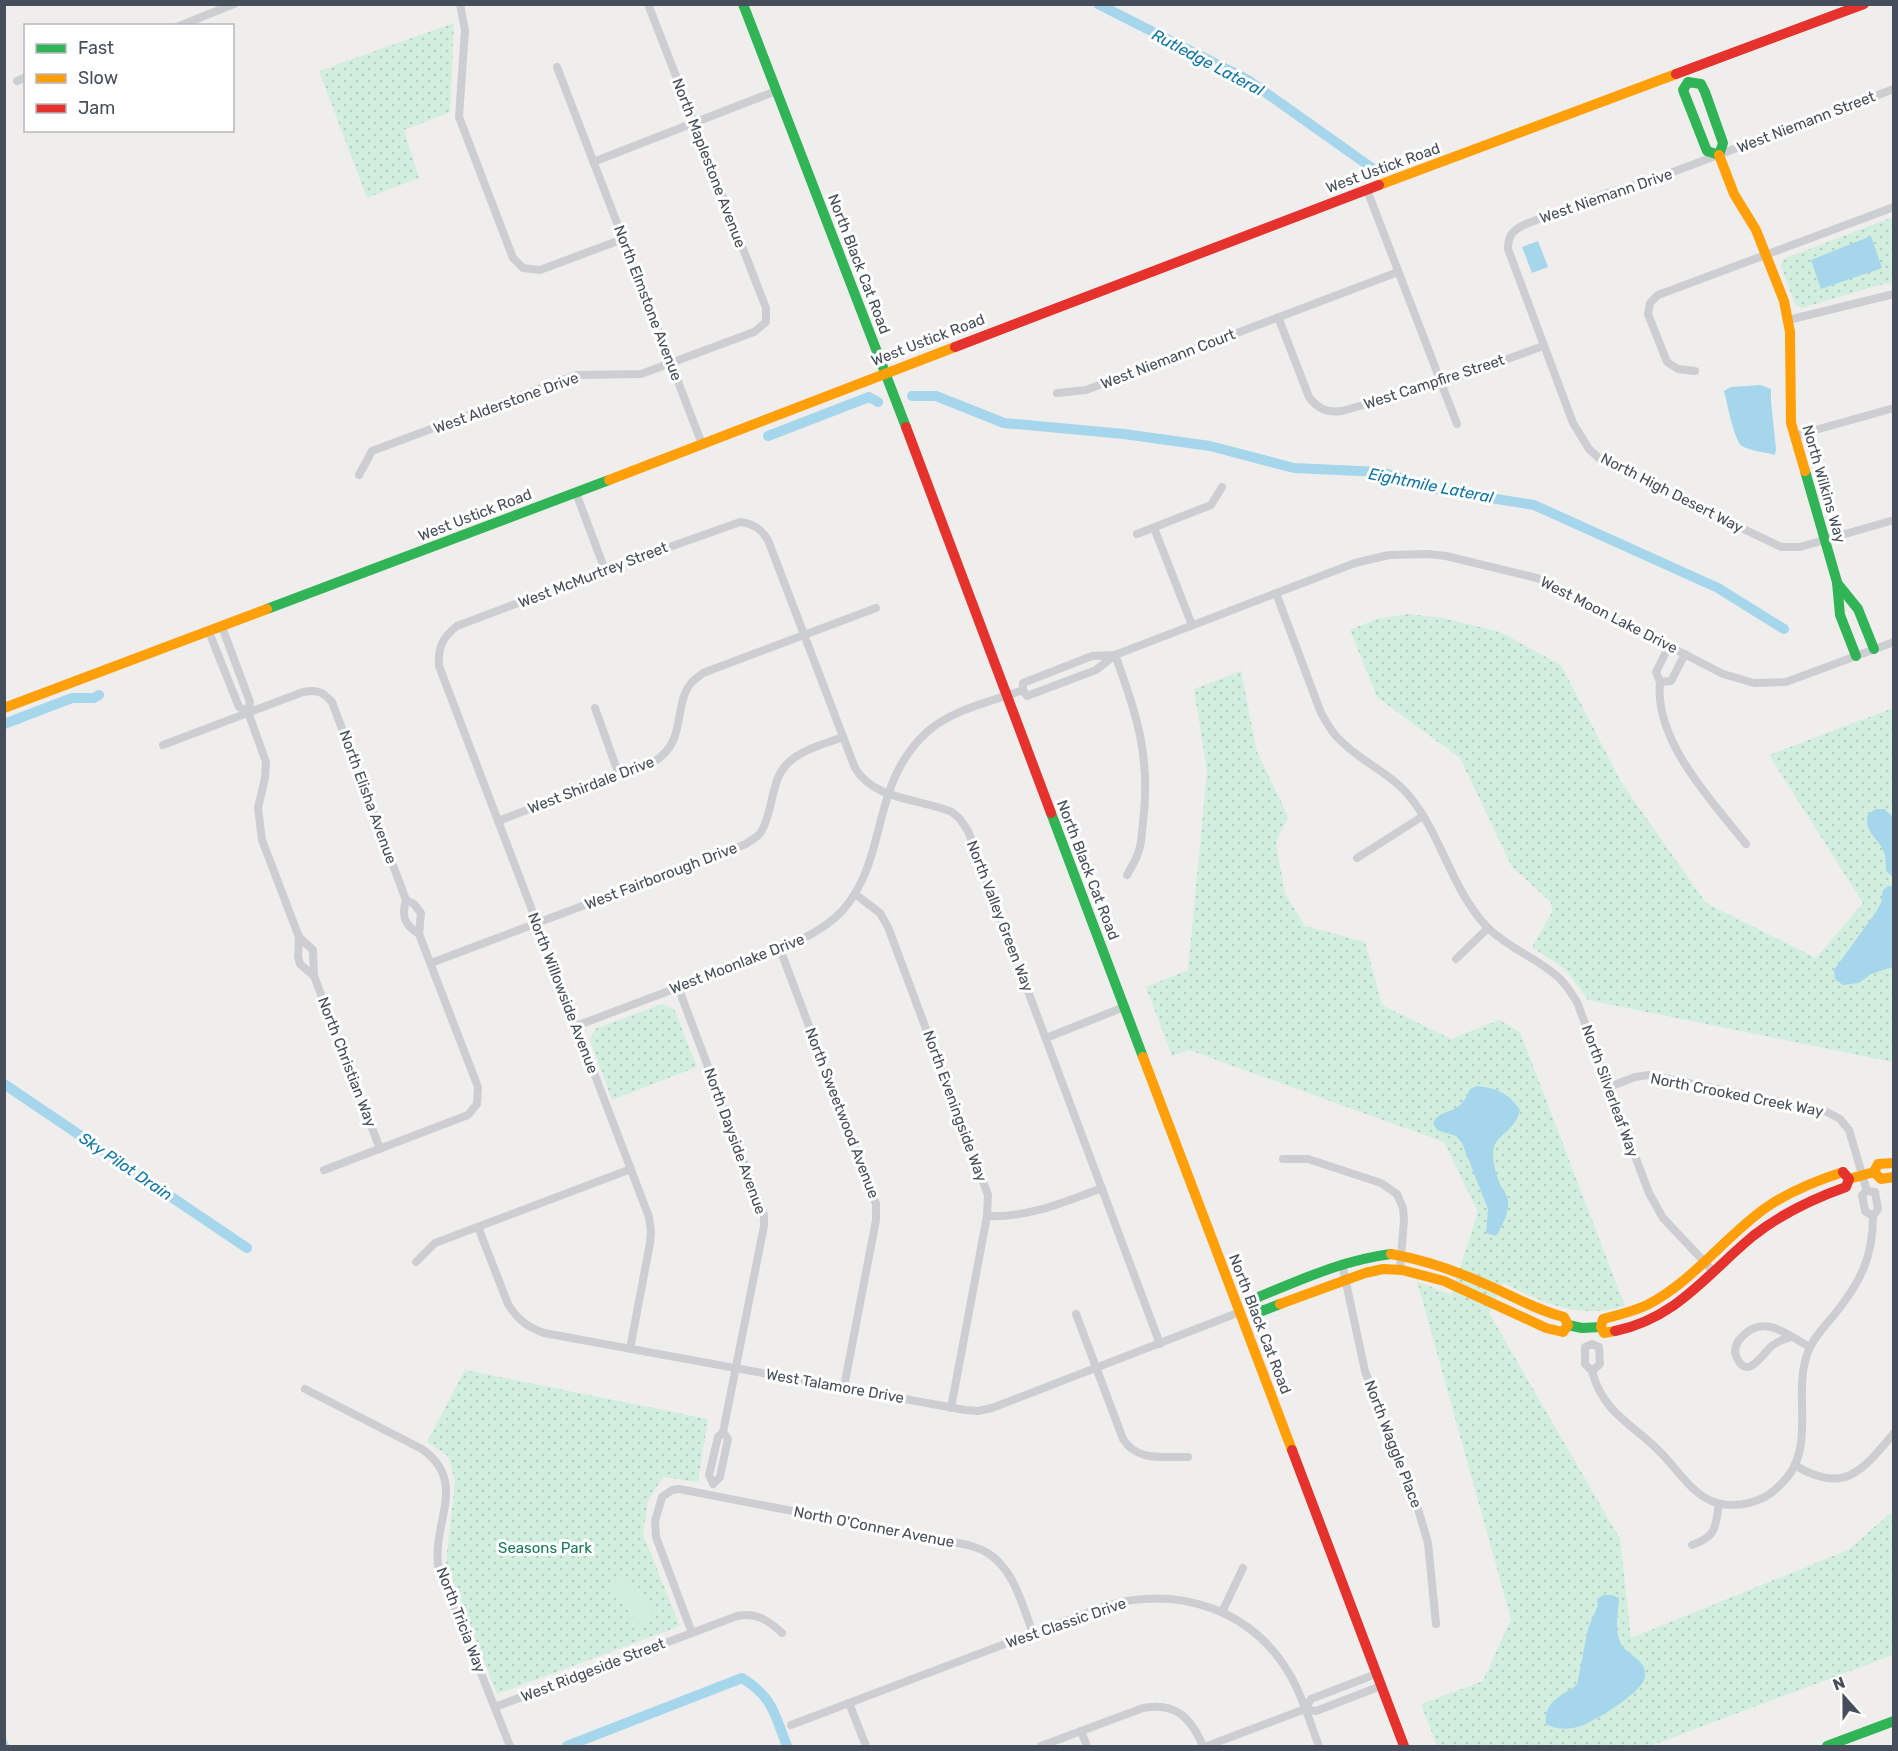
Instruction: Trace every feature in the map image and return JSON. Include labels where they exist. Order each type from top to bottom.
[{"type":"main road","name":"North Black Cat Road","points":[[743,4],[885,373],[1404,1746]]},
{"type":"main road","name":"West Ustick Road","points":[[4,708],[576,493],[1367,189],[1686,77],[1864,4]]},
{"type":"main road","name":"North Wilkins Way","points":[[1719,155],[1707,151],[1697,129],[1683,90],[1686,77],[1701,84],[1705,92],[1723,143],[1719,155],[1734,194],[1756,230],[1784,301],[1790,332],[1790,411],[1794,436],[1837,582],[1840,615],[1856,656]]},
{"type":"main road","name":"North Wilkins Way","points":[[1837,582],[1858,609],[1874,649]]},
{"type":"main road","points":[[1849,1179],[1874,1172],[1878,1164],[1893,1163]]},
{"type":"main road","points":[[1596,1327],[1603,1319],[1629,1314],[1668,1293],[1758,1213],[1789,1193],[1843,1172],[1849,1179]]},
{"type":"main road","points":[[1874,1172],[1881,1179],[1893,1177]]},
{"type":"main road","points":[[1568,1325],[1596,1327],[1604,1333],[1635,1328],[1652,1321],[1685,1299],[1767,1226],[1812,1200],[1846,1187],[1849,1179]]},
{"type":"main road","points":[[1256,1306],[1256,1298],[1342,1264],[1379,1255],[1401,1256],[1423,1260],[1449,1269],[1548,1314],[1564,1317],[1568,1325]]},
{"type":"main road","points":[[1256,1306],[1262,1311],[1381,1269],[1400,1269],[1419,1272],[1443,1281],[1546,1328],[1563,1332],[1568,1325]]},
{"type":"main road","points":[[1240,1312],[1256,1306]]},
{"type":"main road","points":[[1827,1746],[1893,1721]]},
{"type":"street","points":[[185,24],[234,4]]},
{"type":"street","points":[[460,4],[465,30],[459,117],[513,258],[523,268],[540,270],[623,239]]},
{"type":"street","name":"North Maplestone Avenue","points":[[648,4],[766,309],[766,322]]},
{"type":"street","name":"North Elmstone Avenue","points":[[556,67],[702,444]]},
{"type":"street","points":[[16,81],[24,78]]},
{"type":"street","name":"West Niemann Street","points":[[1719,155],[1893,89]]},
{"type":"street","points":[[593,162],[776,91]]},
{"type":"street","name":"West Niemann Drive","points":[[1508,249],[1508,238],[1515,229],[1607,193],[1657,178],[1719,155]]},
{"type":"street","points":[[1367,189],[1456,424]]},
{"type":"street","points":[[1695,371],[1678,369],[1667,362],[1648,314],[1650,303],[1658,295],[1893,207]]},
{"type":"street","name":"North High Desert Way","points":[[1508,249],[1578,433],[1602,461],[1781,547],[1800,548],[1893,520]]},
{"type":"street","points":[[1278,317],[1398,272]]},
{"type":"street","points":[[1788,320],[1893,294]]},
{"type":"street","name":"West Campfire Street","points":[[1278,317],[1309,397],[1323,410],[1342,411],[1441,383],[1543,346]]},
{"type":"street","name":"West Niemann Court","points":[[1057,393],[1086,390],[1278,317]]},
{"type":"street","name":"West Alderstone Drive","points":[[359,475],[372,451],[576,375],[641,374],[754,332],[766,322]]},
{"type":"street","points":[[1794,436],[1893,408]]},
{"type":"street","points":[[1137,534],[1211,505],[1222,488]]},
{"type":"street","points":[[576,493],[605,570]]},
{"type":"street","name":"West McMurtrey Street","points":[[441,642],[457,626],[729,525],[740,522],[751,524]]},
{"type":"street","name":"North Valley Green Way","points":[[751,524],[761,529],[768,540],[855,768],[861,778],[873,788],[951,812],[960,819],[968,831],[1160,1344]]},
{"type":"street","points":[[1154,528],[1192,625]]},
{"type":"street","name":"West Moon Lake Drive","points":[[1115,655],[1092,656],[1023,683],[1023,690],[1027,696],[1096,670],[1115,655],[1369,559],[1410,553],[1446,556],[1537,578],[1734,678],[1754,683],[1774,683],[1799,678],[1893,642]]},
{"type":"street","name":"North Silverleaf Way","points":[[1276,593],[1321,713],[1329,728],[1344,744],[1398,784],[1411,797],[1462,894],[1488,928],[1511,947],[1557,976],[1569,989],[1577,1002],[1656,1208],[1714,1272]]},
{"type":"street","name":"West Shirdale Drive","points":[[498,821],[663,756],[671,746],[686,693],[692,682],[703,673],[876,608]]},
{"type":"street","name":"North Christian Way","points":[[222,627],[250,702],[248,712],[266,762],[258,808],[259,828],[299,937],[297,950],[300,964],[314,976]]},
{"type":"street","name":"North Christian Way","points":[[209,632],[239,707],[248,712]]},
{"type":"street","name":"North Willowside Avenue","points":[[441,642],[438,652],[439,666],[649,1217],[651,1232],[630,1349]]},
{"type":"street","points":[[1669,646],[1656,672],[1660,682],[1659,697],[1664,718],[1688,769],[1746,844]]},
{"type":"street","points":[[1660,682],[1671,681],[1685,654]]},
{"type":"street","points":[[1115,655],[1134,705],[1146,777],[1140,850],[1127,875]]},
{"type":"street","name":"North Elisha Avenue","points":[[248,712],[314,690],[326,695],[332,702],[406,900],[403,914],[405,920],[419,934]]},
{"type":"street","name":"West Moonlake Drive","points":[[576,1026],[780,949],[804,939],[825,926],[855,894],[869,862],[887,793],[903,760],[928,731],[955,714],[1023,690]]},
{"type":"street","points":[[595,708],[619,775]]},
{"type":"street","points":[[163,745],[248,712]]},
{"type":"street","name":"West Fairborough Drive","points":[[431,963],[746,844],[760,834],[768,816],[778,778],[787,763],[801,753],[843,737]]},
{"type":"street","points":[[1357,858],[1423,816]]},
{"type":"street","name":"North Eveningside Way","points":[[855,894],[880,913],[894,941],[988,1196],[987,1216],[951,1408]]},
{"type":"street","name":"North Elisha Avenue","points":[[380,1149],[468,1115],[477,1104],[478,1087],[419,934],[421,913],[414,904],[406,900]]},
{"type":"street","points":[[1456,959],[1488,928]]},
{"type":"street","name":"North Christian Way","points":[[299,937],[314,950],[314,976],[380,1149]]},
{"type":"street","name":"North Sweetwood Avenue","points":[[780,949],[876,1204],[876,1220],[844,1387]]},
{"type":"street","name":"North Dayside Avenue","points":[[678,987],[764,1215],[764,1226],[737,1368],[723,1432],[717,1437],[709,1475],[713,1484],[711,1496]]},
{"type":"street","points":[[1046,1038],[1124,1007]]},
{"type":"street","name":"North Crooked Creek Way","points":[[1609,1087],[1635,1077],[1649,1075],[1825,1111],[1840,1119],[1849,1131],[1867,1191]]},
{"type":"street","points":[[324,1170],[380,1149]]},
{"type":"street","points":[[1283,1159],[1308,1159],[1381,1183],[1392,1189],[1403,1208],[1400,1269]]},
{"type":"street","points":[[416,1262],[435,1244],[631,1169]]},
{"type":"street","points":[[987,1216],[1043,1210],[1102,1188]]},
{"type":"street","points":[[1592,1371],[1599,1364],[1599,1347],[1592,1344],[1585,1347],[1585,1364],[1592,1371],[1594,1380],[1610,1408],[1660,1452],[1693,1491],[1707,1500],[1736,1506],[1756,1501],[1773,1492],[1790,1477],[1796,1466],[1802,1442],[1803,1365],[1810,1347],[1851,1294],[1866,1266],[1871,1245],[1873,1216],[1878,1209],[1875,1192],[1867,1191],[1862,1195],[1865,1211],[1873,1216]]},
{"type":"street","name":"West Talamore Drive","points":[[478,1227],[508,1304],[522,1322],[544,1333],[951,1408],[978,1411],[992,1408],[1240,1312]]},
{"type":"street","name":"North Waggle Place","points":[[1342,1264],[1365,1371],[1418,1509],[1428,1543],[1436,1624]]},
{"type":"street","points":[[1076,1314],[1123,1439],[1129,1448],[1138,1454],[1188,1457]]},
{"type":"street","points":[[1791,1337],[1774,1343],[1762,1359],[1750,1366],[1740,1362],[1735,1353],[1737,1342],[1754,1328],[1768,1325],[1779,1329],[1810,1347]]},
{"type":"street","points":[[1592,1344],[1596,1327]]},
{"type":"street","name":"North Tricia Way","points":[[305,1389],[422,1449],[441,1467],[447,1489],[438,1541],[438,1565],[510,1746]]},
{"type":"street","points":[[1796,1466],[1814,1476],[1841,1479],[1856,1472],[1870,1461],[1893,1433]]},
{"type":"street","name":"North O'Conner Avenue","points":[[692,1633],[656,1537],[655,1521],[662,1497],[667,1492],[679,1489],[968,1545],[986,1552],[1002,1564],[1013,1582],[1033,1633]]},
{"type":"street","points":[[1692,1545],[1706,1540],[1714,1528],[1719,1504]]},
{"type":"street","points":[[1222,1612],[1243,1568]]},
{"type":"street","name":"West Classic Drive","points":[[791,1725],[1108,1605],[1140,1598],[1183,1599],[1222,1612],[1248,1628],[1272,1649],[1290,1676],[1319,1746]]},
{"type":"street","name":"West Ridgeside Street","points":[[495,1707],[737,1616],[756,1615],[770,1622],[782,1633]]},
{"type":"street","points":[[1305,1709],[1311,1699],[1376,1674]]},
{"type":"street","points":[[1041,1746],[1153,1706],[1169,1708],[1183,1715],[1196,1730],[1205,1746],[1305,1709],[1316,1711],[1380,1686]]},
{"type":"street","points":[[849,1703],[866,1746]]},
{"type":"street","points":[[1081,1731],[1087,1746]]},
{"type":"green space","points":[[454,23],[450,112],[404,130],[419,178],[367,198],[319,71]]},
{"type":"green space","points":[[1893,217],[1893,283],[1802,308],[1795,304],[1781,266],[1783,259]]},
{"type":"green space","points":[[1408,614],[1443,618],[1500,632],[1561,665],[1621,782],[1706,903],[1816,958],[1863,903],[1769,755],[1893,708],[1893,1062],[1588,1000],[1565,969],[1532,947],[1552,912],[1551,902],[1512,867],[1460,758],[1377,697],[1350,630],[1377,619]]},
{"type":"green space","points":[[1241,671],[1257,752],[1288,816],[1276,843],[1285,894],[1305,926],[1365,942],[1382,1005],[1451,1039],[1499,1020],[1520,1032],[1625,1306],[1608,1310],[1577,1310],[1548,1303],[1503,1283],[1489,1313],[1620,1539],[1631,1638],[1848,1550],[1893,1511],[1893,1655],[1650,1746],[1437,1746],[1421,1704],[1483,1681],[1511,1619],[1417,1281],[1451,1295],[1478,1212],[1444,1142],[1189,1050],[1172,1056],[1146,987],[1188,970],[1207,771],[1194,689]]},
{"type":"green space","points":[[662,1004],[674,1009],[697,1067],[612,1100],[590,1040],[595,1029]]},
{"type":"green space","name":"Seasons Park","points":[[465,1370],[708,1419],[698,1482],[663,1477],[648,1501],[643,1534],[680,1626],[497,1694],[446,1562],[455,1481],[448,1456],[427,1442]]},
{"type":"green space","points":[[619,1576],[636,1590],[655,1615],[638,1625],[625,1607],[608,1591]]},
{"type":"water","points":[[1871,236],[1882,268],[1821,289],[1811,260]]},
{"type":"water","points":[[1538,241],[1548,267],[1532,273],[1522,247]]},
{"type":"water","points":[[1760,385],[1771,389],[1775,455],[1749,449],[1739,443],[1724,391],[1731,387]]},
{"type":"water","points":[[1876,809],[1884,809],[1893,817],[1893,877],[1886,871],[1883,850],[1867,825],[1868,814]]},
{"type":"water","points":[[1888,886],[1893,886],[1893,967],[1871,974],[1859,983],[1843,985],[1835,979],[1834,970],[1876,912],[1881,903],[1883,890]]},
{"type":"water","points":[[1477,1086],[1501,1092],[1520,1110],[1511,1128],[1494,1147],[1496,1171],[1508,1201],[1505,1220],[1496,1236],[1486,1233],[1488,1209],[1462,1143],[1456,1136],[1437,1130],[1433,1123],[1441,1114],[1461,1104],[1470,1089]]},
{"type":"water","points":[[1603,1595],[1619,1598],[1618,1637],[1624,1648],[1643,1667],[1645,1676],[1643,1682],[1618,1705],[1588,1723],[1568,1729],[1550,1726],[1546,1724],[1546,1716],[1550,1705],[1577,1685],[1588,1629],[1598,1605],[1597,1599]]},
{"type":"waterway","name":"Rutledge Lateral","points":[[1098,4],[1248,80],[1372,168]]},
{"type":"waterway","name":"Eightmile Lateral","points":[[912,396],[936,396],[1004,423],[1124,434],[1210,446],[1294,468],[1381,472],[1441,490],[1534,505],[1718,588],[1784,629]]},
{"type":"waterway","name":"Eightmile Lateral","points":[[768,436],[869,397],[878,402]]},
{"type":"waterway","name":"Eightmile Lateral","points":[[4,724],[72,698],[94,698],[99,695]]},
{"type":"waterway","name":"Sky Pilot Drain","points":[[4,1084],[247,1248]]},
{"type":"waterway","points":[[567,1746],[742,1678],[753,1685],[767,1700],[787,1746]]},
{"type":"waterway","points":[[4,1738],[8,1746]]},
{"type":"traffic: fast","points":[[743,4],[906,427]]},
{"type":"traffic: fast","points":[[1688,82],[1701,84],[1705,92],[1723,143],[1719,155],[1707,151],[1683,90],[1688,82]]},
{"type":"traffic: fast","points":[[1805,471],[1837,582],[1840,615],[1856,656]]},
{"type":"traffic: fast","points":[[267,609],[609,480]]},
{"type":"traffic: fast","points":[[1837,583],[1858,609],[1874,649]]},
{"type":"traffic: fast","points":[[1051,813],[1143,1057]]},
{"type":"traffic: fast","points":[[1280,1304],[1262,1311],[1256,1306],[1256,1298],[1339,1266],[1391,1254]]},
{"type":"traffic: fast","points":[[1568,1325],[1582,1328],[1601,1327]]},
{"type":"traffic: fast","points":[[1827,1746],[1894,1721]]},
{"type":"traffic: slow","points":[[1379,185],[1676,74]]},
{"type":"traffic: slow","points":[[1719,155],[1734,194],[1756,230],[1784,301],[1790,332],[1791,423],[1805,471]]},
{"type":"traffic: slow","points":[[609,480],[955,347]]},
{"type":"traffic: slow","points":[[4,708],[267,609]]},
{"type":"traffic: slow","points":[[1143,1057],[1292,1450]]},
{"type":"traffic: slow","points":[[1894,1163],[1878,1164],[1874,1172],[1881,1179],[1894,1177]]},
{"type":"traffic: slow","points":[[1615,1331],[1604,1333],[1601,1327],[1603,1319],[1647,1305],[1679,1284],[1764,1209],[1802,1188],[1843,1172]]},
{"type":"traffic: slow","points":[[1849,1179],[1874,1172]]},
{"type":"traffic: slow","points":[[1280,1304],[1365,1273],[1383,1269],[1402,1270],[1444,1281],[1546,1328],[1563,1332],[1568,1325],[1564,1317],[1537,1308],[1467,1276],[1430,1263],[1391,1254]]},
{"type":"traffic: jam","points":[[1676,74],[1864,4]]},
{"type":"traffic: jam","points":[[955,347],[1379,185]]},
{"type":"traffic: jam","points":[[906,427],[1051,813]]},
{"type":"traffic: jam","points":[[1615,1331],[1637,1325],[1674,1305],[1764,1228],[1797,1208],[1846,1187],[1849,1179],[1843,1172]]},
{"type":"traffic: jam","points":[[1292,1450],[1404,1746]]}]
